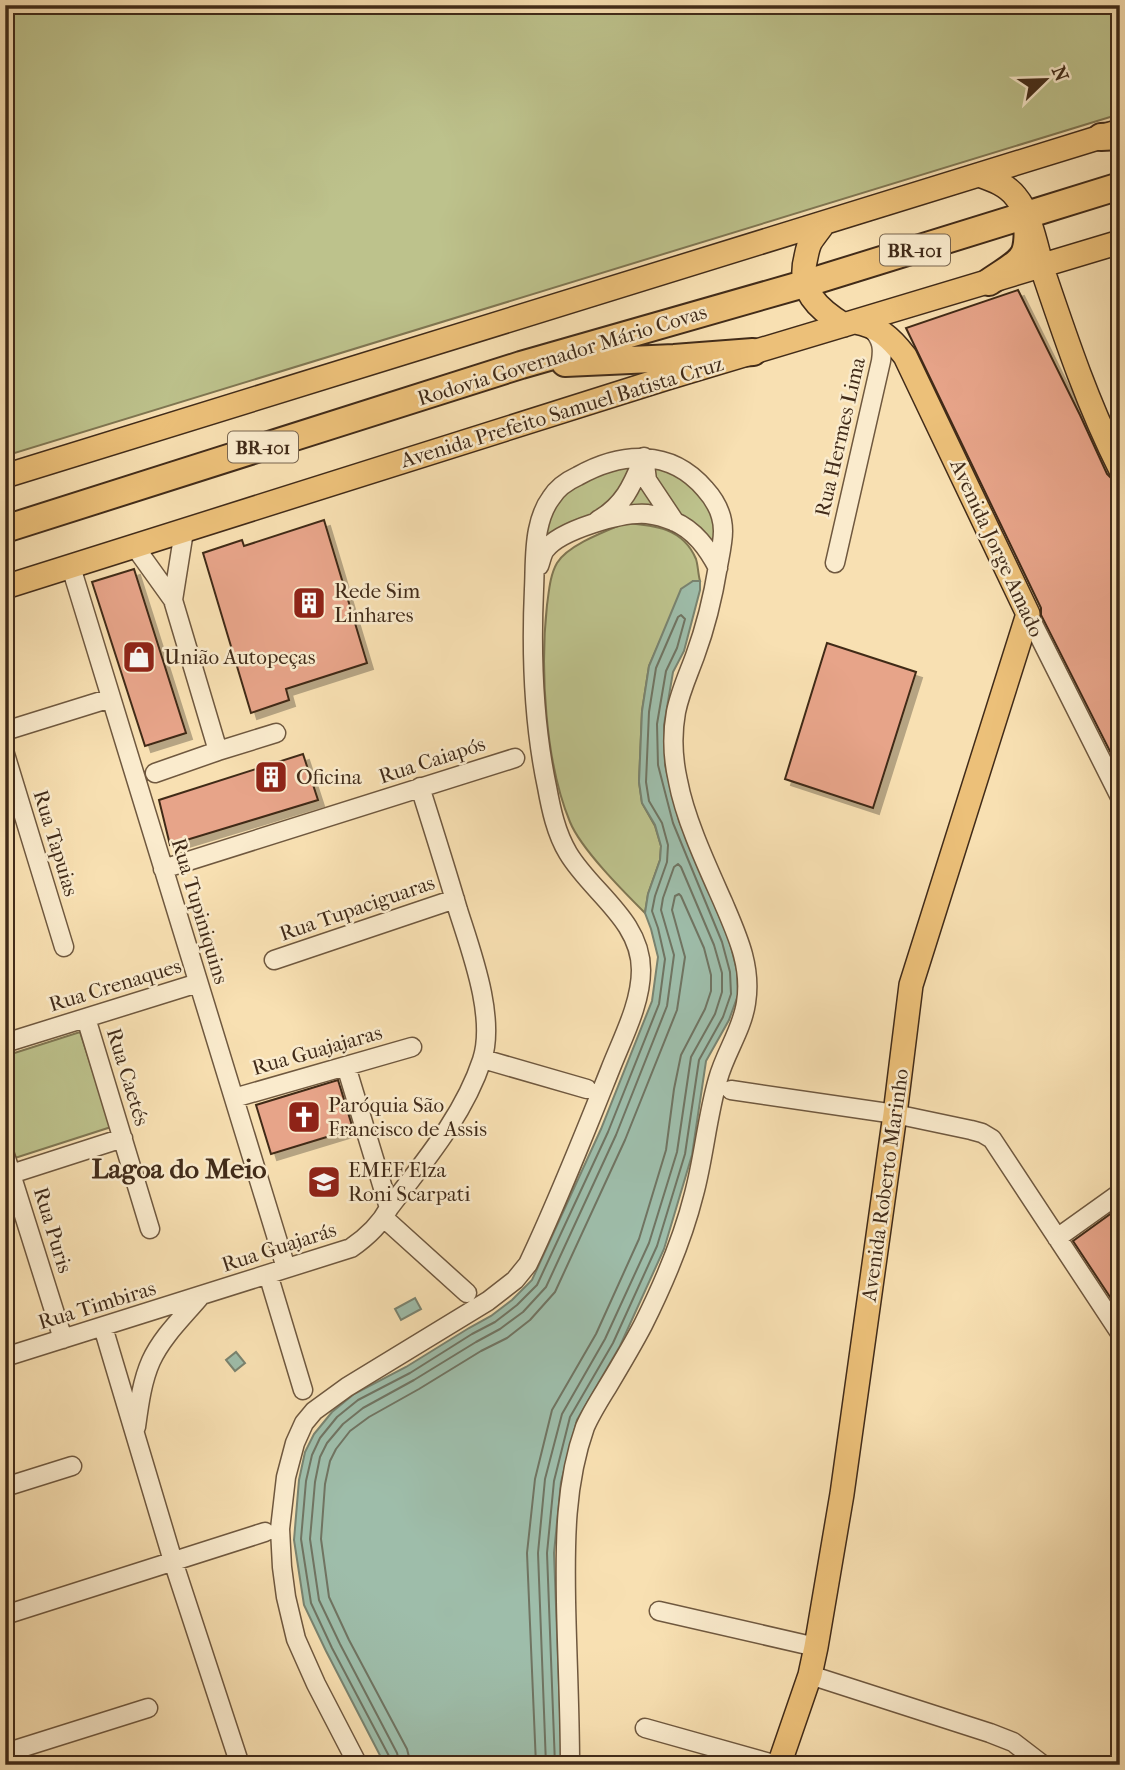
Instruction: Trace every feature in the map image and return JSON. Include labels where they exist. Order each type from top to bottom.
[{"type":"highway","name":"Rodovia Governador Mário Covas","points":[[5,529],[521,365],[804,284],[1120,186]]},
{"type":"highway","points":[[989,282],[1021,259],[1026,251],[1027,216]]},
{"type":"highway","points":[[521,365],[753,352]]},
{"type":"main road","points":[[5,476],[1113,135]]},
{"type":"main road","points":[[979,175],[1002,184],[1016,197],[1027,216],[1041,266],[1077,369],[1104,437],[1120,468]]},
{"type":"main road","points":[[804,284],[804,265],[810,243],[824,223]]},
{"type":"main road","name":"Avenida Prefeito Samuel Batista Cruz","points":[[5,587],[654,382],[856,324],[1120,242]]},
{"type":"main road","name":"Avenida Jorge Amado","points":[[804,284],[827,315],[883,332],[905,356],[1028,614]]},
{"type":"main road","name":"Avenida Roberto Marinho","points":[[778,1765],[810,1675],[816,1647],[842,1494],[911,985],[1028,614]]},
{"type":"street","name":"Rua Hermes Lima","points":[[835,564],[883,348],[879,336],[856,324]]},
{"type":"street","points":[[644,457],[647,480],[675,522]]},
{"type":"street","points":[[534,575],[545,550],[564,535],[608,514],[631,489],[644,457]]},
{"type":"street","points":[[358,1765],[296,1639],[282,1567],[280,1529],[286,1477],[295,1443],[304,1423],[314,1411],[338,1393],[488,1301],[515,1280],[528,1264],[629,1021],[642,975],[640,953],[630,930],[568,853],[552,813],[539,751],[534,708],[534,575],[538,532],[549,500],[564,484],[584,472],[604,463],[644,457],[680,467],[702,484],[717,504],[723,528],[712,603],[682,687],[675,717],[674,750],[678,784],[688,817],[740,943],[748,975],[746,1003],[740,1028],[729,1048],[718,1079],[695,1193],[682,1232],[642,1327],[586,1424],[576,1461],[568,1505],[565,1548],[570,1765]]},
{"type":"street","points":[[588,525],[622,516],[646,514],[675,522],[706,546],[718,568]]},
{"type":"street","points":[[173,600],[184,531]]},
{"type":"street","points":[[135,547],[173,600],[218,751]]},
{"type":"street","name":"Rua Tupiniquins","points":[[71,567],[286,1269]]},
{"type":"street","name":"Avenida Jorge Amado","points":[[1028,614],[1120,797]]},
{"type":"street","points":[[5,731],[111,698]]},
{"type":"street","points":[[155,773],[276,733]]},
{"type":"street","name":"Rua Tapuias","points":[[5,754],[64,947]]},
{"type":"street","name":"Rua Caiapós","points":[[163,869],[515,758]]},
{"type":"street","name":"Rua Guajarás","points":[[134,1433],[142,1389],[151,1361],[165,1337],[202,1296],[351,1248],[374,1230],[433,1150],[469,1094],[483,1059],[486,1042],[481,985],[420,788]]},
{"type":"street","name":"Rua Tupaciguaras","points":[[274,960],[455,900]]},
{"type":"street","name":"Rua Crenaques","points":[[5,1043],[198,983]]},
{"type":"street","name":"Rua Caetés","points":[[86,1018],[150,1229]]},
{"type":"street","name":"Rua Guajajaras","points":[[234,1098],[412,1047]]},
{"type":"street","points":[[483,1059],[587,1089]]},
{"type":"street","points":[[346,1066],[387,1213],[467,1293]]},
{"type":"street","points":[[732,1090],[895,1114],[971,1130],[992,1139],[1120,1333]]},
{"type":"street","points":[[8,1175],[122,1138]]},
{"type":"street","name":"Rua Puris","points":[[5,1155],[8,1175],[63,1339]]},
{"type":"street","points":[[1057,1238],[1120,1193]]},
{"type":"street","points":[[268,1274],[303,1390]]},
{"type":"street","name":"Rua Timbiras","points":[[5,1357],[202,1296]]},
{"type":"street","name":"Rua Guajarás","points":[[103,1326],[173,1561],[240,1765]]},
{"type":"street","points":[[5,1488],[72,1466]]},
{"type":"street","points":[[5,1615],[265,1532]]},
{"type":"street","points":[[659,1611],[816,1647]]},
{"type":"street","points":[[810,1675],[990,1732],[1013,1742],[1043,1765]]},
{"type":"street","points":[[5,1753],[148,1708]]},
{"type":"street","points":[[645,1728],[778,1765]]},
{"type":"green space","points":[[5,5],[1120,5],[1120,114],[5,456]]},
{"type":"green space","points":[[657,459],[717,504],[718,568],[692,533],[622,516],[545,550],[538,532],[564,483]]},
{"type":"green space","points":[[625,523],[657,527],[684,541],[696,559],[700,581],[693,581],[674,609],[649,666],[642,711],[639,782],[642,803],[655,826],[661,846],[660,860],[648,894],[645,913],[593,857],[575,833],[555,772],[546,715],[545,630],[550,583],[557,563],[578,545]]},
{"type":"green space","points":[[80,1032],[111,1127],[15,1158],[5,1126],[5,1056]]},
{"type":"water","points":[[693,581],[700,581],[700,590],[684,651],[673,672],[664,725],[665,765],[679,821],[729,939],[737,971],[738,995],[729,1020],[706,1061],[692,1155],[664,1249],[620,1346],[577,1420],[561,1482],[554,1553],[562,1765],[385,1765],[304,1605],[294,1540],[299,1480],[305,1452],[314,1434],[332,1412],[354,1394],[406,1367],[491,1316],[532,1280],[601,1129],[652,1001],[658,957],[645,913],[648,894],[660,860],[661,846],[655,825],[642,803],[639,782],[642,711],[649,666],[681,589]]},
{"type":"water","points":[[415,1298],[421,1309],[401,1320],[395,1309]]},
{"type":"water","points":[[236,1352],[245,1363],[235,1371],[226,1360]]},
{"type":"building","points":[[1018,290],[1107,474],[1120,494],[1120,771],[1041,615],[1041,608],[906,328]]},
{"type":"building","points":[[324,520],[367,663],[286,689],[289,700],[251,713],[203,553],[242,540],[244,546]]},
{"type":"building","name":"União Autopeças","points":[[134,569],[186,733],[145,746],[92,582]]},
{"type":"building","points":[[827,643],[916,672],[873,808],[785,779]]},
{"type":"building","name":"Oficina","points":[[303,754],[318,800],[170,845],[159,800]]},
{"type":"building","name":"Paróquia São Francisco de Assis","points":[[338,1080],[353,1129],[271,1154],[256,1105]]},
{"type":"building","points":[[1120,1207],[1120,1312],[1073,1241]]},
{"type":"place","name":"Rede Sim Linhares","points":[[309,603]]},
{"type":"place","name":"União Autopeças","points":[[139,657]]},
{"type":"place","name":"Oficina","points":[[271,777]]},
{"type":"place","name":"Paróquia São Francisco de Assis","points":[[304,1117]]},
{"type":"place","name":"EMEF Elza Roni Scarpati","points":[[324,1182]]},
{"type":"district","name":"Lagoa do Meio","points":[[179,1168]]}]
